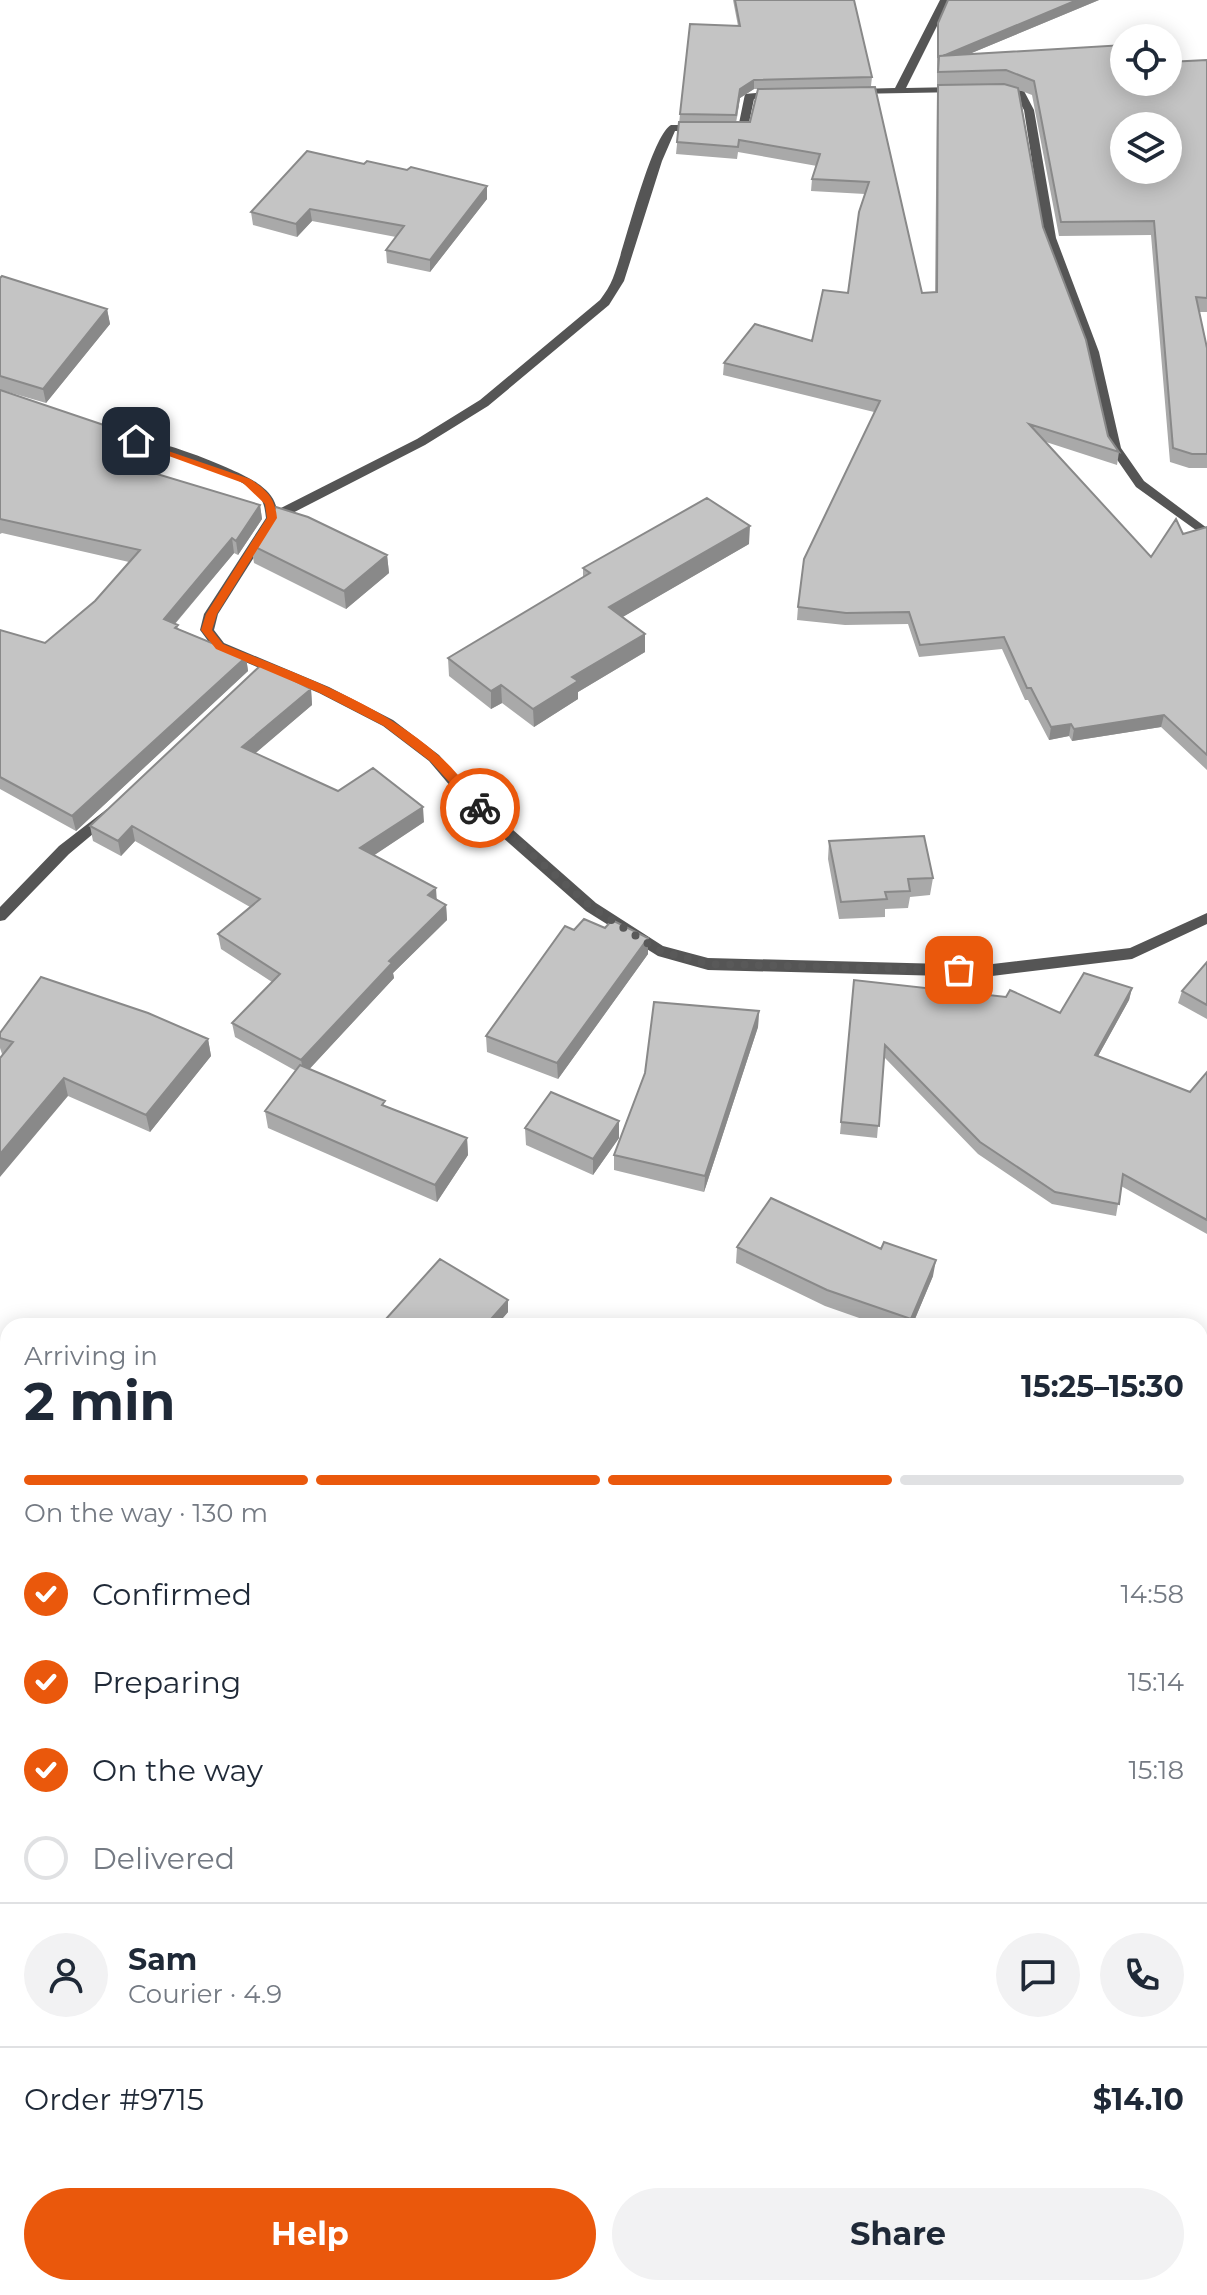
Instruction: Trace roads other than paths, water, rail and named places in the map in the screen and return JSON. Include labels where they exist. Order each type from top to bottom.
[{"type":"street","points":[[899,91],[945,0]]},
{"type":"street","points":[[843,92],[973,90]]},
{"type":"street","points":[[988,90],[1020,93],[1029,110],[1050,238],[1093,352],[1119,456],[1140,484],[1207,534]]},
{"type":"street","points":[[787,93],[749,96],[743,130],[671,128],[656,161],[618,281],[605,302],[484,403],[421,442],[272,518],[211,614],[207,630],[219,646],[260,671],[388,723],[434,758],[473,803],[591,907],[658,950],[708,964],[984,971],[1132,953],[1207,918]]},
{"type":"street","points":[[126,437],[247,481],[263,492],[271,504],[272,518]]},
{"type":"street","points":[[0,916],[64,850],[122,801]]}]
